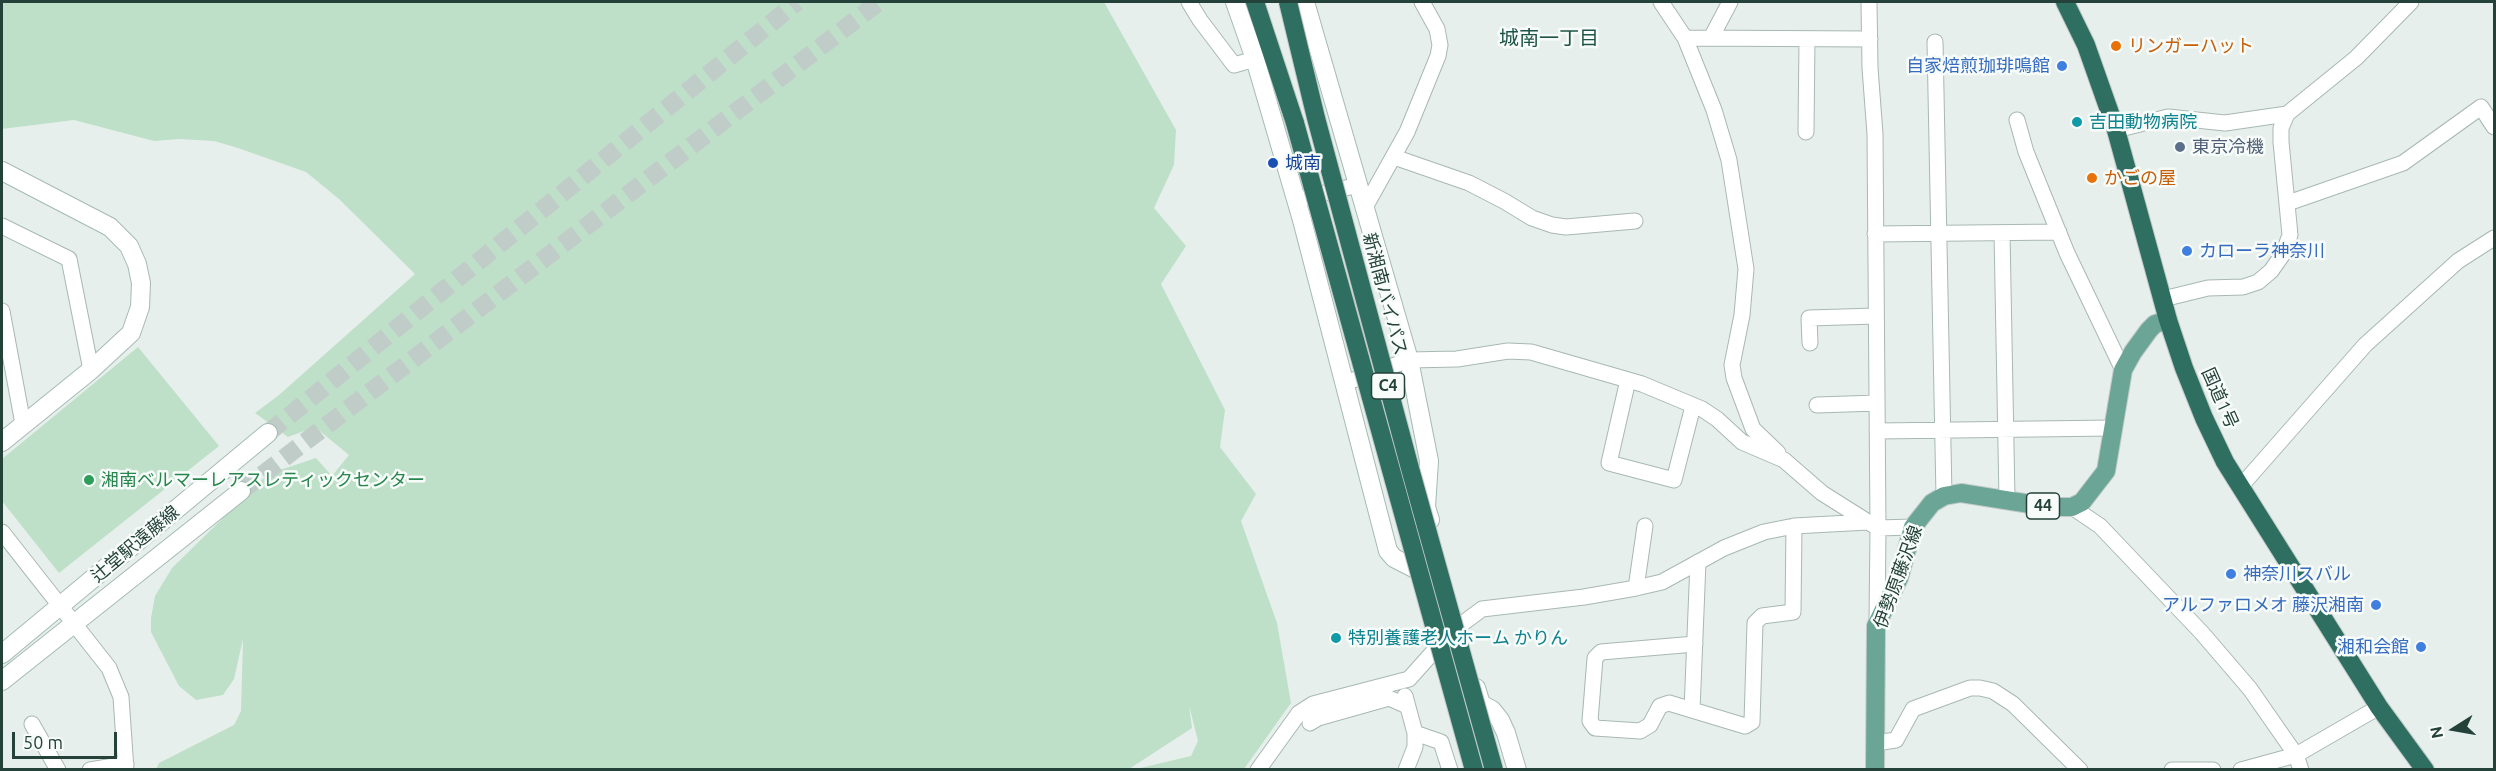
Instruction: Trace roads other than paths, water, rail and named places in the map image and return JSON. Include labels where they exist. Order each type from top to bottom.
[{"type":"highway","name":"C4","points":[[1255,2],[1294,123],[1474,770]]},
{"type":"highway","name":"新湘南バイパス","points":[[1288,2],[1316,118],[1494,770]]},
{"type":"highway","name":"国道1号","points":[[2066,2],[2086,45],[2116,130],[2168,320],[2204,418],[2225,462],[2379,707],[2426,770]]},
{"type":"main road","name":"44","points":[[1944,496],[1977,493],[2049,507],[2072,507],[2089,494],[2106,471],[2123,370],[2149,330],[2155,324],[2168,320]]},
{"type":"main road","name":"伊勢原藤沢線","points":[[1875,770],[1876,627],[1899,578],[1913,527],[1932,503],[1944,496]]},
{"type":"street","points":[[1189,2],[1234,65],[1255,59]]},
{"type":"street","points":[[1235,2],[1255,59],[1296,200],[1388,551],[1394,558],[1436,579],[1481,704],[1492,710],[1500,720],[1517,770]]},
{"type":"street","points":[[1305,2],[1409,360],[1429,460],[1426,507],[1488,764],[1486,770]]},
{"type":"street","points":[[1364,209],[1414,116],[1438,56],[1440,45],[1437,29],[1422,2]]},
{"type":"street","points":[[1661,2],[1685,38],[1714,110],[1729,160],[1746,269],[1742,315],[1732,365],[1734,378],[1753,429],[1822,492],[1873,525]]},
{"type":"street","points":[[1711,38],[1730,2]]},
{"type":"street","points":[[1869,2],[1875,134],[1877,432],[1873,525],[1876,627]]},
{"type":"street","points":[[2163,299],[2208,288],[2242,287],[2258,282],[2271,272],[2283,254],[2290,235],[2281,128],[2287,114],[2356,58],[2411,2]]},
{"type":"street","points":[[1685,38],[1870,39]]},
{"type":"street","points":[[1806,132],[1807,39]]},
{"type":"street","points":[[1935,42],[1944,496]]},
{"type":"street","points":[[2288,203],[2403,163],[2481,107],[2494,127]]},
{"type":"street","points":[[2116,130],[2168,117],[2225,123],[2287,114]]},
{"type":"street","points":[[2017,120],[2026,152],[2059,232],[2123,370]]},
{"type":"street","points":[[1394,157],[1469,183],[1532,218],[1552,225],[1566,227],[1635,221]]},
{"type":"street","points":[[2,171],[110,227],[129,246],[137,264],[141,283],[140,306],[130,333],[91,370],[2,442]]},
{"type":"street","points":[[1296,200],[1358,184]]},
{"type":"street","points":[[2,226],[69,259],[91,370]]},
{"type":"street","points":[[1875,234],[2059,232]]},
{"type":"street","points":[[2002,233],[2007,499]]},
{"type":"street","points":[[2241,486],[2365,345],[2458,261],[2494,238]]},
{"type":"street","points":[[2,311],[23,424]]},
{"type":"street","points":[[1810,343],[1809,318],[1876,316]]},
{"type":"street","points":[[1345,383],[1409,360],[1457,359],[1520,351],[1587,367],[1628,380],[1693,406],[1711,414],[1742,442],[1784,460],[1798,471]]},
{"type":"street","points":[[1628,380],[1609,463],[1674,480],[1693,406]]},
{"type":"street","points":[[1817,405],[1877,403]]},
{"type":"street","points":[[1877,432],[2113,428]]},
{"type":"street","name":"辻堂駅遠藤線","points":[[2,654],[268,433]]},
{"type":"street","name":"辻堂駅遠藤線","points":[[2,681],[241,491]]},
{"type":"street","points":[[2072,507],[2100,526],[2177,605],[2250,689],[2298,762]]},
{"type":"street","points":[[1636,588],[1645,526]]},
{"type":"street","points":[[1695,644],[1601,652],[1595,658],[1590,721],[1595,728],[1640,731],[1650,726],[1660,706],[1669,703],[1745,726],[1752,722],[1755,623],[1762,616],[1794,612],[1794,526]]},
{"type":"street","points":[[1258,770],[1272,762],[1291,722],[1299,713],[1313,704],[1409,679],[1455,629],[1482,609],[1584,597],[1662,582],[1744,539],[1794,526],[1913,527]]},
{"type":"street","points":[[2,532],[109,669],[122,697],[126,767],[90,770]]},
{"type":"street","points":[[1692,710],[1698,562]]},
{"type":"street","points":[[1401,681],[1415,733],[1415,747],[1406,770]]},
{"type":"street","points":[[1875,743],[1896,740],[1913,709],[1970,688],[1980,688],[1992,691],[2013,704],[2080,770]]},
{"type":"street","points":[[1310,723],[1318,718],[1389,698],[1407,706]]},
{"type":"street","points":[[2241,770],[2298,762],[2379,707]]},
{"type":"street","points":[[32,723],[58,770]]},
{"type":"street","points":[[1415,733],[1441,742],[1450,770]]},
{"type":"street","points":[[2172,770],[2213,770]]},
{"type":"tunnel","points":[[268,433],[797,2]]},
{"type":"tunnel","points":[[241,491],[879,2]]},
{"type":"place","name":"リンガーハット","points":[[2116,46]]},
{"type":"place","name":"自家焙煎珈琲鳴館","points":[[2062,66]]},
{"type":"place","name":"吉田動物病院","points":[[2077,122]]},
{"type":"place","name":"東京冷機","points":[[2180,147]]},
{"type":"place","name":"城南","points":[[1273,163]]},
{"type":"place","name":"かごの屋","points":[[2092,178]]},
{"type":"place","name":"カローラ神奈川","points":[[2187,251]]},
{"type":"place","name":"湘南ベルマーレアスレティックセンター","points":[[89,480]]},
{"type":"place","name":"神奈川スバル","points":[[2231,574]]},
{"type":"place","name":"アルファロメオ 藤沢湘南","points":[[2376,605]]},
{"type":"place","name":"特別養護老人ホーム かりん","points":[[1336,638]]},
{"type":"place","name":"湘和会館","points":[[2421,647]]},
{"type":"district","name":"城南一丁目","points":[[1549,38]]}]
